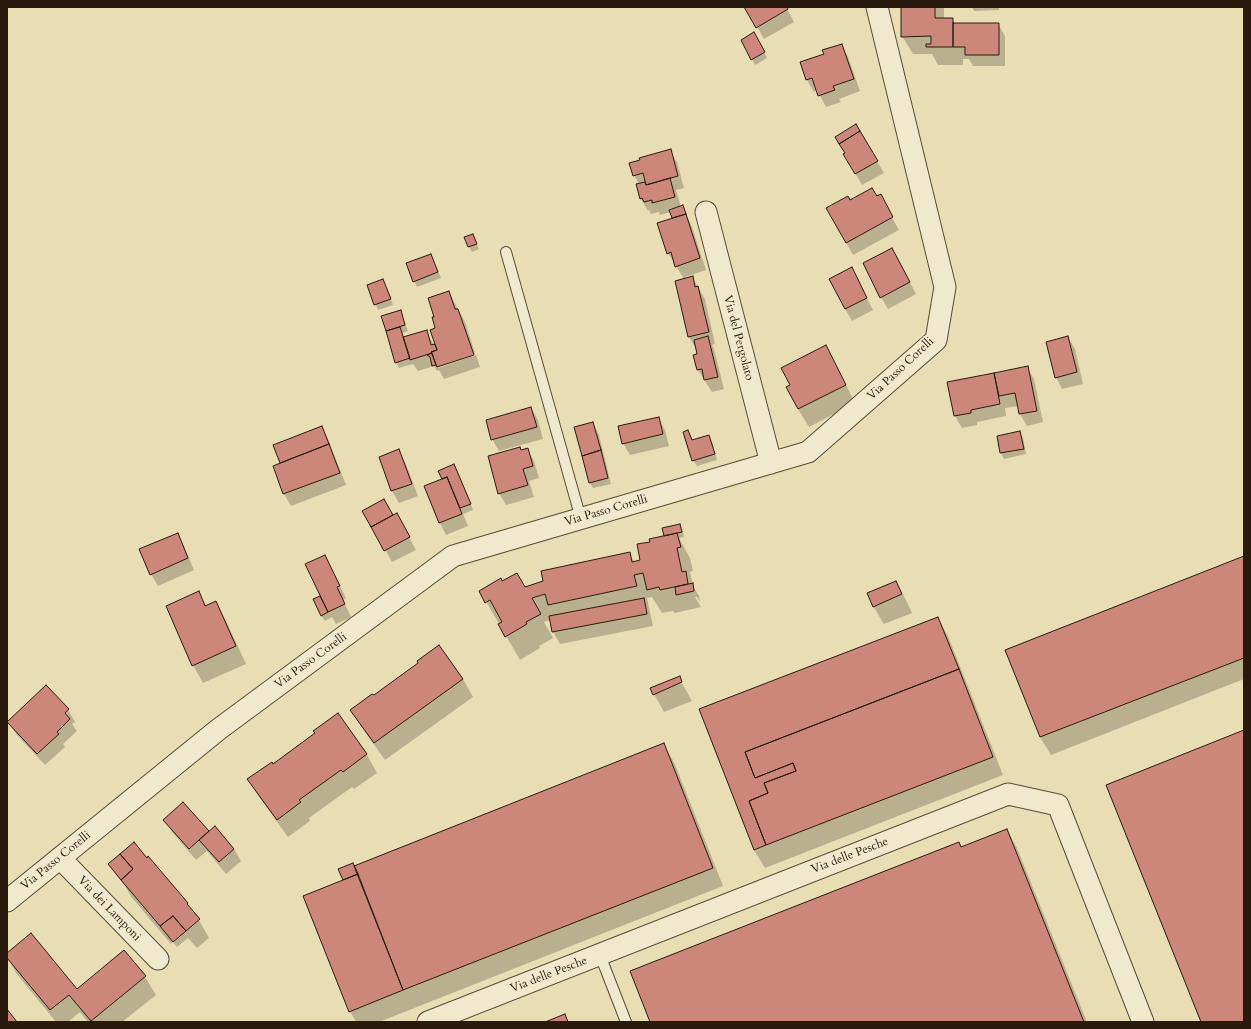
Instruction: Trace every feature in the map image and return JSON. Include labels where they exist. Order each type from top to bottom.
[{"type":"street","name":"Via Passo Corelli","points":[[7,901],[219,729],[454,556],[808,452],[936,340],[945,287],[877,7]]},
{"type":"street","name":"Via del Pergolato","points":[[706,212],[771,463]]},
{"type":"street","name":"Via delle Pesche","points":[[428,1022],[1008,794],[1058,805],[1143,1022]]},
{"type":"street","name":"Via dei Lamponi","points":[[60,858],[158,959]]},
{"type":"lane","points":[[506,252],[581,518]]},
{"type":"lane","points":[[600,955],[626,1022]]},
{"type":"building","points":[[744,7],[787,7],[788,9],[756,28]]},
{"type":"building","points":[[901,7],[935,7],[935,18],[953,18],[953,47],[926,47],[926,44],[931,44],[931,36],[901,37]]},
{"type":"building","points":[[953,23],[999,23],[999,55],[965,55],[965,47],[953,47]]},
{"type":"building","points":[[754,32],[765,52],[751,60],[741,40]]},
{"type":"building","points":[[842,44],[854,79],[833,86],[835,90],[818,96],[812,78],[806,80],[800,62],[824,54],[822,50]]},
{"type":"building","points":[[856,124],[860,131],[839,144],[835,137]]},
{"type":"building","points":[[860,131],[878,161],[855,174],[839,144]]},
{"type":"building","points":[[671,149],[678,176],[646,185],[643,173],[633,176],[629,163],[640,160],[639,158]]},
{"type":"building","points":[[670,178],[675,197],[652,203],[652,200],[644,202],[642,198],[640,199],[636,184],[645,182],[646,185]]},
{"type":"building","points":[[872,188],[877,196],[881,194],[893,217],[846,243],[826,208],[848,196],[850,200]]},
{"type":"building","points":[[683,205],[686,214],[672,218],[669,210]]},
{"type":"building","points":[[686,214],[700,258],[675,267],[671,252],[667,254],[657,223]]},
{"type":"building","points":[[473,234],[477,244],[468,247],[464,237]]},
{"type":"building","points":[[892,248],[910,282],[880,298],[863,263]]},
{"type":"building","points":[[431,254],[438,272],[413,282],[406,263]]},
{"type":"building","points":[[852,267],[867,298],[845,309],[829,279]]},
{"type":"building","points":[[693,276],[695,287],[698,286],[709,332],[688,337],[675,281]]},
{"type":"building","points":[[383,279],[391,299],[374,305],[367,285]]},
{"type":"building","points":[[449,291],[455,309],[458,309],[474,355],[437,367],[431,352],[437,350],[430,330],[435,328],[432,317],[434,317],[428,298]]},
{"type":"building","points":[[401,310],[405,325],[386,331],[381,316]]},
{"type":"building","points":[[400,327],[410,358],[395,363],[386,331]]},
{"type":"building","points":[[427,330],[431,345],[435,344],[437,350],[410,360],[403,337]]},
{"type":"building","points":[[708,336],[718,377],[704,380],[702,369],[697,370],[693,355],[697,354],[694,340]]},
{"type":"building","points":[[1068,336],[1077,372],[1055,378],[1046,342]]},
{"type":"building","points":[[826,345],[846,385],[798,409],[786,387],[790,385],[781,368]]},
{"type":"building","points":[[432,353],[436,365],[432,366],[430,357],[427,355]]},
{"type":"building","points":[[1028,366],[1037,411],[1019,414],[1015,393],[999,396],[994,373]]},
{"type":"building","points":[[994,373],[1000,404],[971,410],[971,413],[954,416],[947,382]]},
{"type":"building","points":[[531,407],[537,427],[491,440],[486,420]]},
{"type":"building","points":[[659,417],[663,434],[622,444],[618,426]]},
{"type":"building","points":[[593,422],[601,450],[582,456],[574,427]]},
{"type":"building","points":[[322,426],[329,444],[280,463],[273,445]]},
{"type":"building","points":[[688,430],[692,440],[709,435],[715,454],[692,461],[683,432]]},
{"type":"building","points":[[1020,431],[1024,449],[1000,453],[997,436]]},
{"type":"building","points":[[329,444],[340,473],[283,494],[273,466]]},
{"type":"building","points":[[520,447],[521,450],[528,448],[533,466],[523,469],[528,485],[498,494],[488,456]]},
{"type":"building","points":[[399,449],[412,484],[391,491],[379,457]]},
{"type":"building","points":[[601,450],[608,478],[589,483],[582,456]]},
{"type":"building","points":[[454,464],[471,504],[460,508],[447,477],[442,479],[438,471]]},
{"type":"building","points":[[447,477],[462,514],[439,523],[424,486]]},
{"type":"building","points":[[384,499],[393,515],[371,527],[362,511]]},
{"type":"building","points":[[397,513],[410,537],[384,551],[371,527]]},
{"type":"building","points":[[680,524],[682,532],[664,536],[662,528]]},
{"type":"building","points":[[178,533],[188,558],[150,575],[139,549]]},
{"type":"building","points":[[677,533],[681,547],[677,548],[682,572],[686,571],[688,584],[660,590],[659,587],[647,590],[643,573],[634,575],[637,586],[548,605],[545,594],[532,598],[541,614],[526,622],[527,624],[505,637],[498,624],[502,622],[490,600],[485,603],[479,591],[501,578],[502,581],[517,573],[525,587],[543,581],[541,571],[630,552],[632,562],[640,560],[637,544],[650,542],[649,539]]},
{"type":"building","points":[[325,555],[340,586],[337,587],[345,604],[328,612],[305,564]]},
{"type":"building","points":[[1244,556],[1244,658],[1040,737],[1005,650]]},
{"type":"building","points":[[896,581],[902,594],[873,607],[867,593]]},
{"type":"building","points":[[693,583],[694,591],[676,595],[675,587]]},
{"type":"building","points":[[199,591],[205,606],[216,601],[236,646],[192,666],[166,606]]},
{"type":"building","points":[[320,596],[328,612],[321,616],[313,599]]},
{"type":"building","points":[[644,598],[647,614],[552,632],[549,616]]},
{"type":"building","points":[[938,617],[959,669],[745,752],[755,778],[793,763],[796,771],[764,783],[768,793],[749,801],[766,845],[754,850],[699,709]]},
{"type":"building","points":[[439,645],[463,679],[374,743],[350,710],[372,694],[374,695],[418,663],[417,661]]},
{"type":"building","points":[[959,669],[993,757],[766,845],[749,801],[768,793],[764,783],[796,771],[793,763],[755,778],[745,752]]},
{"type":"building","points":[[680,676],[682,682],[653,695],[650,688]]},
{"type":"building","points":[[46,685],[69,709],[65,713],[70,719],[57,732],[59,734],[37,754],[7,722]]},
{"type":"building","points":[[338,713],[367,754],[343,772],[341,770],[299,800],[301,802],[277,820],[247,779],[272,762],[273,764],[315,733],[313,731]]},
{"type":"building","points":[[1244,730],[1244,1022],[1201,1022],[1106,785]]},
{"type":"building","points":[[664,743],[713,868],[403,990],[354,866]]},
{"type":"building","points":[[183,802],[209,831],[189,849],[163,820]]},
{"type":"building","points":[[215,826],[234,849],[219,862],[199,840]]},
{"type":"building","points":[[1007,829],[1084,1022],[650,1022],[630,971],[959,842],[961,847]]},
{"type":"building","points":[[134,842],[147,858],[148,856],[200,919],[186,931],[173,916],[160,926],[121,880],[133,869],[120,854]]},
{"type":"building","points":[[120,854],[133,869],[121,880],[108,864]]},
{"type":"building","points":[[353,863],[358,874],[343,880],[338,869]]},
{"type":"building","points":[[358,874],[403,990],[349,1012],[303,896]]},
{"type":"building","points":[[173,916],[186,931],[173,942],[160,926]]},
{"type":"building","points":[[31,933],[77,989],[124,950],[146,976],[91,1021],[69,995],[50,1010],[7,958],[7,953]]},
{"type":"building","points":[[7,1009],[17,1022],[7,1022]]},
{"type":"building","points":[[565,1014],[568,1022],[545,1022]]}]
